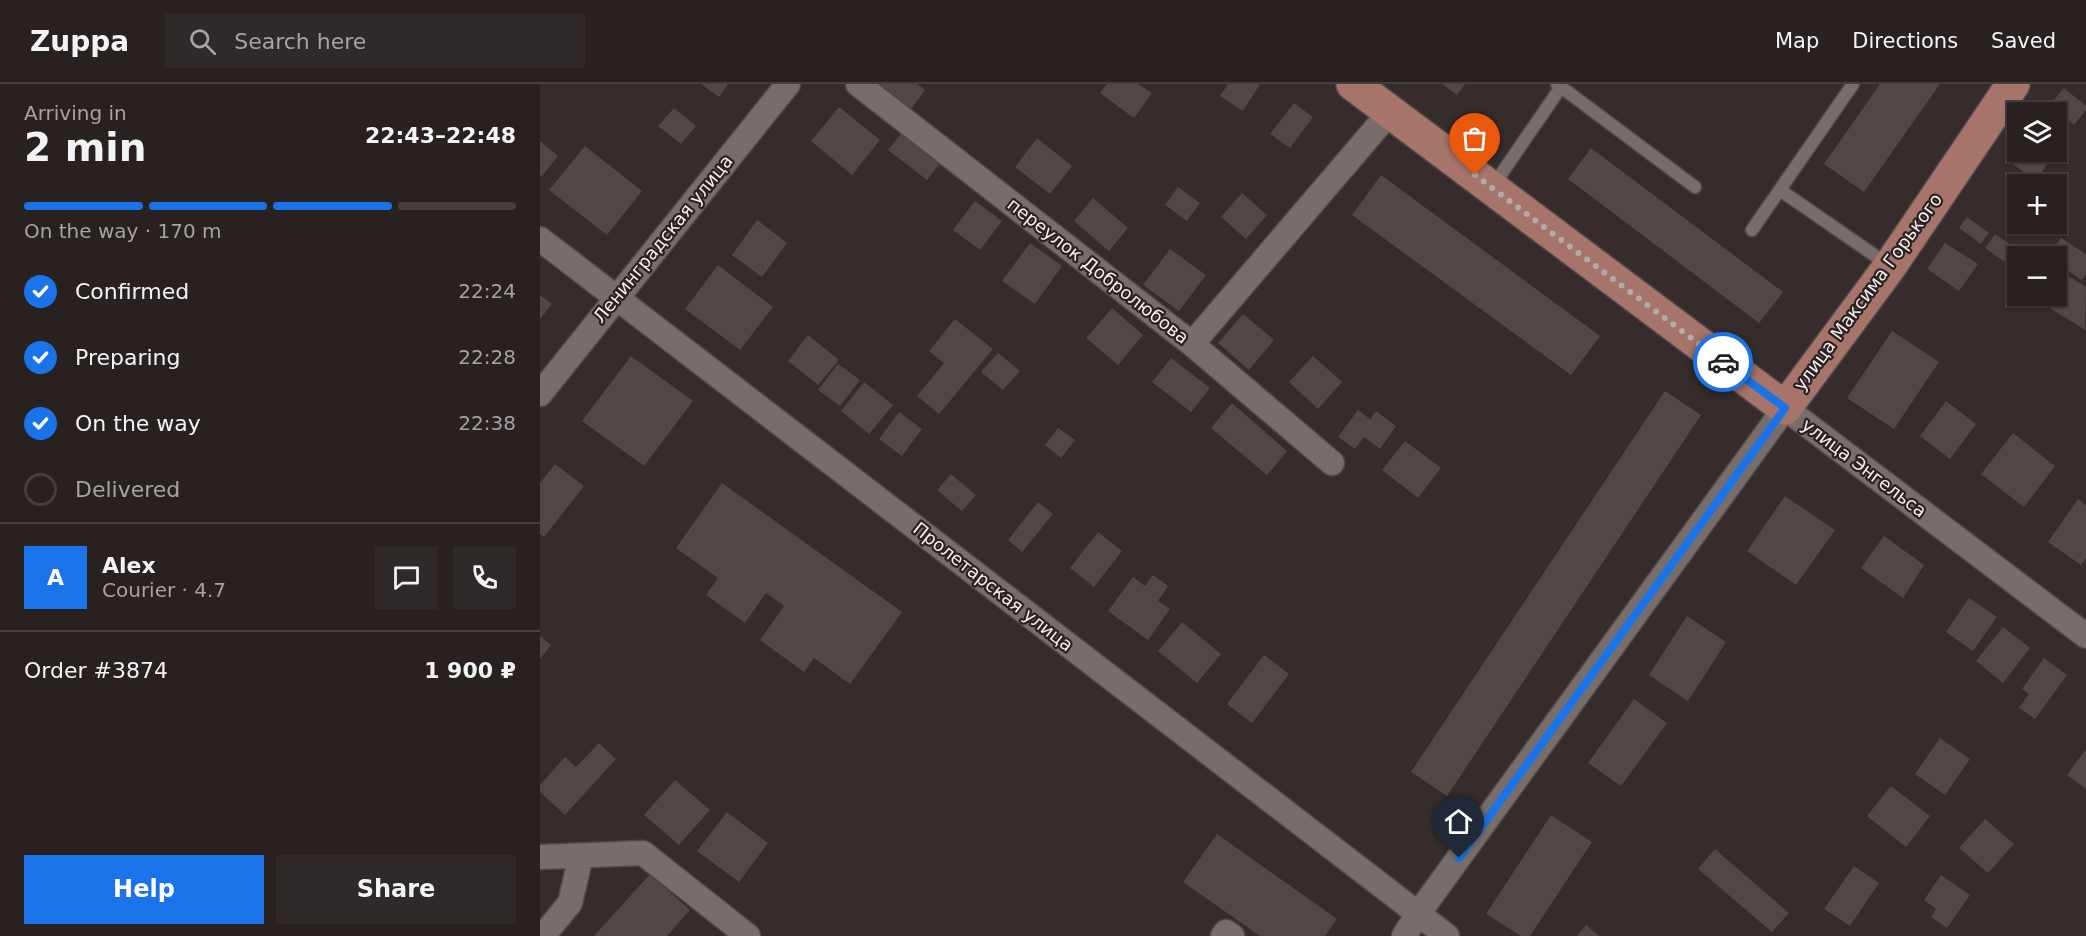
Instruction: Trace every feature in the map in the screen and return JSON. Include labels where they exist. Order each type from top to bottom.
[{"type":"main road","name":"улица Энгельса","points":[[1353,84],[1785,408]]},
{"type":"main road","name":"улица Максима Горького","points":[[1785,408],[1890,266],[2013,84]]},
{"type":"street","name":"Ленинградская улица","points":[[540,394],[788,84]]},
{"type":"street","name":"переулок Добролюбова","points":[[858,84],[1191,344],[1332,463]]},
{"type":"street","points":[[1191,344],[1390,112]]},
{"type":"street","name":"Пролетарская улица","points":[[540,239],[1447,936]]},
{"type":"street","name":"улица Энгельса","points":[[1785,408],[2086,636]]},
{"type":"street","name":"улица Максима Горького","points":[[1404,936],[1785,408]]},
{"type":"street","points":[[540,857],[644,854],[748,936]]},
{"type":"street","points":[[543,936],[570,903],[581,856]]},
{"type":"street","points":[[1223,936],[1226,932],[1232,936]]},
{"type":"lane","points":[[1752,230],[1852,84]]},
{"type":"lane","points":[[1492,187],[1559,85],[1695,187]]},
{"type":"lane","points":[[1780,190],[1890,266]]},
{"type":"building","points":[[701,84],[728,84],[719,97]]},
{"type":"building","points":[[868,84],[917,84],[925,90],[909,112]]},
{"type":"building","points":[[1107,84],[1138,84],[1152,93],[1134,118],[1100,93]]},
{"type":"building","points":[[1228,84],[1260,84],[1243,111],[1220,96]]},
{"type":"building","points":[[1442,84],[1465,84],[1457,95]]},
{"type":"building","points":[[1880,84],[1940,84],[1864,192],[1824,164]]},
{"type":"building","points":[[2064,88],[2086,106],[2086,110],[2074,125],[2067,119],[2067,102],[2052,102]]},
{"type":"building","points":[[1294,103],[1313,117],[1290,148],[1270,134]]},
{"type":"building","points":[[839,107],[880,140],[852,175],[811,141]]},
{"type":"building","points":[[674,108],[696,126],[681,144],[658,126]]},
{"type":"building","points":[[904,130],[943,159],[927,180],[888,150]]},
{"type":"building","points":[[1037,138],[1072,166],[1050,194],[1015,167]]},
{"type":"building","points":[[540,141],[558,156],[541,177],[540,175]]},
{"type":"building","points":[[585,146],[642,191],[607,235],[549,190]]},
{"type":"building","points":[[1591,148],[1783,292],[1759,323],[1568,179]]},
{"type":"building","points":[[2009,162],[2049,162],[2040,174],[2027,174]]},
{"type":"building","points":[[1381,175],[1600,336],[1571,375],[1352,215]]},
{"type":"building","points":[[1178,187],[1200,203],[1187,221],[1165,205]]},
{"type":"building","points":[[1242,193],[1267,215],[1246,239],[1221,217]]},
{"type":"building","points":[[1093,198],[1128,228],[1109,251],[1074,221]]},
{"type":"building","points":[[975,201],[1002,221],[980,250],[953,230]]},
{"type":"building","points":[[1967,217],[1989,233],[1981,244],[1959,228]]},
{"type":"building","points":[[757,220],[787,243],[762,277],[732,255]]},
{"type":"building","points":[[1995,234],[2012,246],[2007,246],[2007,263],[1985,248]]},
{"type":"building","points":[[2061,238],[2086,254],[2086,274],[2082,280],[2067,270],[2067,246],[2055,246]]},
{"type":"building","points":[[1030,243],[1062,266],[1035,304],[1002,281]]},
{"type":"building","points":[[1945,243],[1978,264],[1959,291],[1927,269]]},
{"type":"building","points":[[1170,249],[1206,275],[1179,311],[1143,285]]},
{"type":"building","points":[[718,265],[773,307],[740,350],[685,309]]},
{"type":"building","points":[[2070,277],[2086,287],[2085,330],[2050,308],[2051,306],[2067,306],[2067,282]]},
{"type":"building","points":[[540,295],[552,304],[540,319]]},
{"type":"building","points":[[1112,308],[1143,335],[1118,365],[1086,338]]},
{"type":"building","points":[[1243,314],[1274,340],[1249,370],[1218,343]]},
{"type":"building","points":[[955,319],[993,349],[939,414],[917,396],[944,363],[929,351]]},
{"type":"building","points":[[1892,331],[1939,362],[1894,429],[1847,398]]},
{"type":"building","points":[[808,335],[839,360],[818,385],[788,361]]},
{"type":"building","points":[[998,353],[1020,371],[1003,390],[981,372]]},
{"type":"building","points":[[631,356],[693,401],[644,466],[582,421]]},
{"type":"building","points":[[1313,356],[1342,382],[1318,409],[1289,382]]},
{"type":"building","points":[[1171,358],[1210,388],[1191,412],[1152,382]]},
{"type":"building","points":[[838,364],[860,380],[840,406],[818,390]]},
{"type":"building","points":[[864,382],[893,405],[869,434],[841,411]]},
{"type":"building","points":[[1665,391],[1701,415],[1447,796],[1411,772]]},
{"type":"building","points":[[1946,401],[1976,424],[1950,459],[1920,436]]},
{"type":"building","points":[[1232,403],[1287,451],[1267,475],[1211,428]]},
{"type":"building","points":[[1358,410],[1370,419],[1376,411],[1396,426],[1380,449],[1364,437],[1355,449],[1338,437]]},
{"type":"building","points":[[899,412],[922,429],[902,456],[879,439]]},
{"type":"building","points":[[1058,428],[1075,440],[1061,458],[1045,445]]},
{"type":"building","points":[[2013,433],[2055,466],[2024,507],[1981,474]]},
{"type":"building","points":[[1405,441],[1441,468],[1418,498],[1382,470]]},
{"type":"building","points":[[555,464],[584,486],[544,537],[540,534],[540,483]]},
{"type":"building","points":[[951,474],[976,495],[962,511],[937,490]]},
{"type":"building","points":[[722,483],[902,612],[850,684],[814,658],[804,672],[760,640],[784,606],[766,593],[745,623],[706,595],[718,578],[676,548]]},
{"type":"building","points":[[1785,496],[1835,530],[1796,585],[1747,551]]},
{"type":"building","points":[[2078,499],[2086,505],[2086,558],[2081,565],[2048,542]]},
{"type":"building","points":[[1038,502],[1053,514],[1022,552],[1008,540]]},
{"type":"building","points":[[1098,532],[1122,551],[1094,587],[1070,568]]},
{"type":"building","points":[[1884,536],[1924,565],[1903,598],[1861,568]]},
{"type":"building","points":[[1153,575],[1168,586],[1158,601],[1170,609],[1148,640],[1108,611],[1133,577],[1145,586]]},
{"type":"building","points":[[1969,598],[1997,617],[1973,651],[1946,632]]},
{"type":"building","points":[[1687,616],[1726,642],[1688,701],[1649,675]]},
{"type":"building","points":[[1182,622],[1221,654],[1197,683],[1158,651]]},
{"type":"building","points":[[2003,627],[2030,648],[2003,683],[1976,661]]},
{"type":"building","points":[[540,636],[551,645],[540,659]]},
{"type":"building","points":[[1264,655],[1289,674],[1252,723],[1227,704]]},
{"type":"building","points":[[2044,658],[2067,675],[2035,719],[2019,708],[2029,694],[2022,689]]},
{"type":"building","points":[[1634,699],[1667,723],[1621,786],[1588,763]]},
{"type":"building","points":[[1940,738],[1970,759],[1945,795],[1915,774]]},
{"type":"building","points":[[599,743],[616,759],[565,815],[540,792],[540,785],[565,757],[576,767]]},
{"type":"building","points":[[2086,749],[2086,789],[2067,775]]},
{"type":"building","points":[[675,780],[710,810],[679,845],[644,815]]},
{"type":"building","points":[[1891,786],[1930,816],[1906,847],[1867,816]]},
{"type":"building","points":[[727,812],[768,843],[739,882],[697,851]]},
{"type":"building","points":[[1551,815],[1592,842],[1530,936],[1521,936],[1486,914]]},
{"type":"building","points":[[1985,819],[2014,844],[1988,873],[1959,848]]},
{"type":"building","points":[[1217,834],[1337,919],[1325,936],[1260,936],[1183,882]]},
{"type":"building","points":[[1715,849],[1789,913],[1772,932],[1698,869]]},
{"type":"building","points":[[1854,866],[1879,883],[1850,926],[1824,909]]},
{"type":"building","points":[[650,874],[690,910],[667,936],[594,936]]},
{"type":"building","points":[[1941,875],[1970,895],[1947,928],[1931,917],[1936,909],[1924,900]]},
{"type":"building","points":[[1586,925],[1599,936],[1577,936]]},
{"type":"way so far","points":[[1475,175],[1723,362]]},
{"type":"route","points":[[1459,858],[1785,408],[1723,362]]}]
